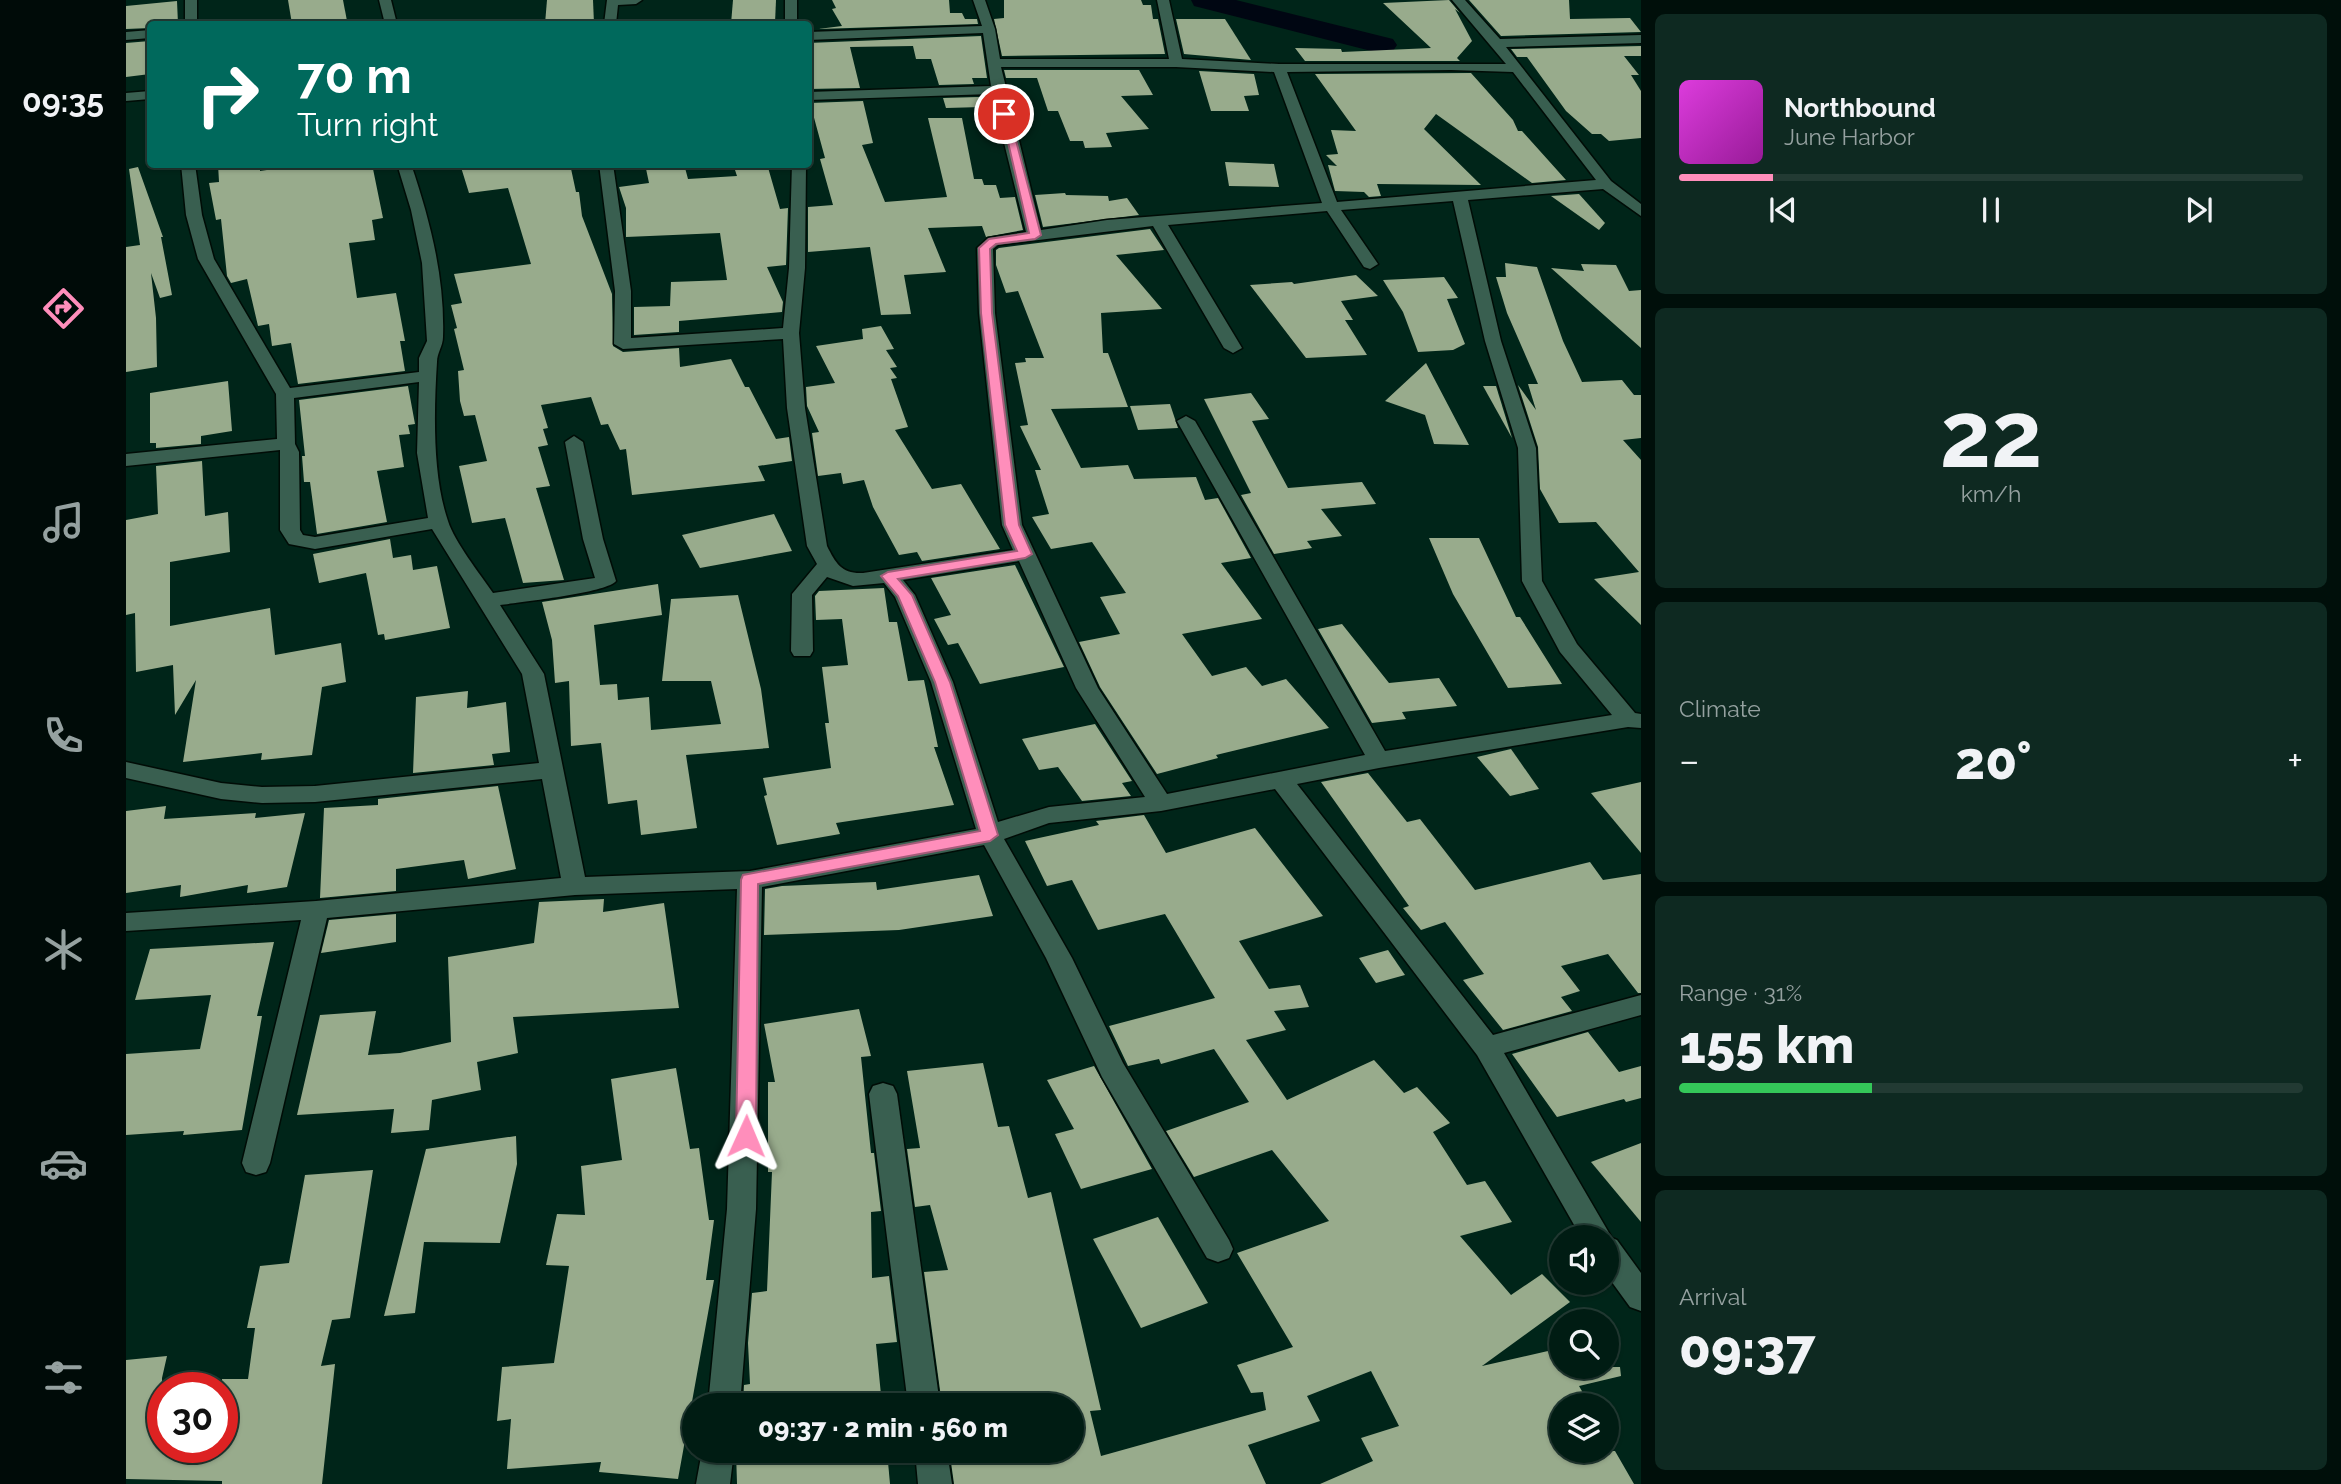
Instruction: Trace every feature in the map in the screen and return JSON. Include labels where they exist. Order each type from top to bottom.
[{"type":"street","points":[[191,0],[191,21]]},
{"type":"street","points":[[385,0],[390,21]]},
{"type":"street","points":[[611,21],[614,1],[636,0]]},
{"type":"street","points":[[791,0],[791,21]]},
{"type":"street","points":[[979,0],[989,29],[998,90],[1035,235]]},
{"type":"street","points":[[1458,0],[1497,43],[1606,184],[1641,211]]},
{"type":"street","points":[[1163,1],[1176,62]]},
{"type":"street","points":[[812,36],[989,29]]},
{"type":"street","points":[[126,36],[147,34]]},
{"type":"street","points":[[1497,43],[1641,39]]},
{"type":"street","points":[[994,63],[1176,62],[1279,68],[1514,68]]},
{"type":"street","points":[[1279,68],[1331,205],[1370,264]]},
{"type":"street","points":[[812,96],[998,90]]},
{"type":"street","points":[[126,97],[147,95]]},
{"type":"street","points":[[188,168],[194,215],[206,259],[285,394],[286,444],[290,452],[290,530],[296,540],[315,543],[438,522]]},
{"type":"street","points":[[405,168],[419,210],[435,311],[435,341],[428,358],[426,453],[438,522],[533,674],[575,886]]},
{"type":"street","points":[[607,168],[623,291],[623,344],[791,333]]},
{"type":"street","points":[[799,168],[797,268],[791,333],[796,408],[817,546],[825,567],[838,578],[864,579],[1025,554]]},
{"type":"street","points":[[1161,803],[1087,688],[1012,525],[987,313],[985,248],[993,241],[1158,221],[1606,184]]},
{"type":"street","points":[[1460,195],[1493,341],[1527,448],[1532,581],[1568,647],[1634,720]]},
{"type":"street","points":[[1158,221],[1233,348]]},
{"type":"street","points":[[285,394],[428,376]]},
{"type":"street","points":[[1186,421],[1379,760]]},
{"type":"street","points":[[489,600],[606,581],[593,539],[574,442]]},
{"type":"street","points":[[126,460],[286,444]]},
{"type":"street","points":[[802,652],[802,594],[825,567]]},
{"type":"street","points":[[888,576],[905,595],[942,682],[990,835],[1024,892],[1112,1069],[1218,1249]]},
{"type":"street","points":[[126,922],[316,909],[575,886],[750,880],[990,835],[1018,823],[1049,815],[1161,803],[1379,760],[1634,720]]},
{"type":"street","points":[[126,770],[221,791],[262,795],[315,794],[553,769]]},
{"type":"street","points":[[1280,779],[1487,1047],[1589,1225]]},
{"type":"street","points":[[726,1393],[731,1355],[746,1136],[750,880]]},
{"type":"street","points":[[256,1164],[316,909]]},
{"type":"street","points":[[1487,1047],[1641,1005]]},
{"type":"street","points":[[883,1094],[922,1393]]},
{"type":"street","points":[[1619,1267],[1641,1297]]},
{"type":"street","points":[[713,1484],[716,1463]]},
{"type":"street","points":[[932,1463],[935,1484]]},
{"type":"building","points":[[288,0],[343,0],[347,21],[292,21]]},
{"type":"building","points":[[547,0],[593,0],[594,21],[545,21]]},
{"type":"building","points":[[733,0],[776,0],[775,21],[731,21]]},
{"type":"building","points":[[832,0],[949,0],[950,13],[962,13],[965,19],[977,19],[978,24],[818,29],[842,26],[832,9],[836,8]]},
{"type":"building","points":[[1004,0],[1141,0],[1143,5],[1151,5],[1153,19],[1158,19],[1165,54],[1002,56],[994,19],[1004,18]]},
{"type":"building","points":[[1449,0],[1460,13],[1455,9],[1472,41],[1457,58],[1460,61],[1305,61],[1295,48],[1341,49],[1342,52],[1431,48],[1383,3]]},
{"type":"building","points":[[1469,0],[1569,0],[1570,19],[1630,18],[1641,32],[1501,36]]},
{"type":"building","points":[[177,1],[178,21],[147,21],[147,28],[126,29],[126,6]]},
{"type":"building","points":[[1176,19],[1225,19],[1251,60],[1184,54]]},
{"type":"building","points":[[981,36],[987,78],[972,78],[974,84],[939,85],[931,59],[916,59],[913,46],[850,47],[860,88],[812,89],[812,43]]},
{"type":"building","points":[[147,41],[147,74],[126,77],[126,43]]},
{"type":"building","points":[[1641,46],[1641,56],[1624,56],[1639,75],[1631,75],[1641,91],[1641,138],[1609,141],[1601,134],[1592,134],[1566,111],[1527,57],[1517,57],[1511,49]]},
{"type":"building","points":[[1004,70],[1139,70],[1153,95],[1121,96],[1149,129],[1106,133],[1112,147],[1085,148],[1083,141],[1070,141],[1058,111],[1048,111],[1037,78],[1006,78]]},
{"type":"building","points":[[1199,71],[1254,74],[1259,95],[1244,96],[1249,111],[1211,111]]},
{"type":"building","points":[[1471,73],[1513,120],[1518,131],[1522,131],[1566,180],[1532,183],[1436,114],[1424,129],[1481,185],[1377,184],[1381,196],[1369,197],[1364,192],[1335,191],[1328,165],[1337,166],[1326,155],[1338,154],[1331,130],[1356,131],[1315,74]]},
{"type":"building","points":[[979,97],[982,107],[946,108],[943,98]]},
{"type":"building","points":[[863,101],[873,143],[862,145],[885,202],[947,197],[928,118],[962,118],[974,179],[982,179],[984,185],[996,185],[1000,198],[1015,197],[1023,230],[986,237],[982,226],[928,228],[946,272],[904,275],[911,314],[881,315],[870,247],[808,252],[808,207],[833,205],[820,159],[825,158],[812,103]]},
{"type":"building","points":[[1225,162],[1274,164],[1279,187],[1229,186]]},
{"type":"building","points":[[138,167],[163,237],[172,295],[160,298],[151,273],[156,318],[157,367],[126,372],[126,247],[140,245],[129,169]]},
{"type":"building","points":[[218,168],[260,168],[260,171],[281,168],[373,168],[383,218],[372,220],[375,240],[349,243],[357,298],[396,293],[405,341],[400,341],[405,371],[298,384],[291,343],[272,346],[269,324],[258,326],[247,279],[231,283],[227,276],[221,219],[216,220],[209,183],[219,182]]},
{"type":"building","points":[[461,168],[571,168],[576,192],[579,192],[582,216],[612,294],[613,346],[623,352],[679,348],[680,367],[731,359],[776,439],[789,437],[792,461],[758,466],[765,481],[632,495],[626,449],[620,450],[608,424],[601,425],[591,397],[541,405],[548,428],[543,429],[548,445],[538,447],[550,486],[536,488],[564,580],[523,583],[505,518],[472,523],[459,466],[487,461],[475,415],[464,416],[460,401],[458,371],[464,370],[451,305],[462,303],[454,274],[531,264],[508,188],[469,193]]},
{"type":"building","points":[[646,168],[685,168],[688,179],[737,176],[734,168],[768,168],[780,209],[788,208],[786,265],[767,267],[783,302],[782,312],[679,321],[679,332],[634,335],[634,307],[670,306],[671,282],[727,280],[720,233],[626,237],[626,208],[619,187],[649,183]]},
{"type":"building","points":[[1065,193],[1108,196],[1109,201],[1127,198],[1139,215],[1043,227],[1035,195]]},
{"type":"building","points":[[1579,194],[1605,223],[1599,230],[1551,196]]},
{"type":"building","points":[[1150,229],[1164,250],[1116,255],[1162,309],[1101,313],[1103,353],[1108,353],[1128,407],[1051,409],[1081,468],[1128,465],[1134,479],[1196,477],[1205,500],[1218,498],[1251,558],[1221,563],[1262,619],[1182,634],[1212,676],[1246,667],[1262,686],[1286,679],[1329,728],[1216,755],[1218,758],[1157,774],[1100,687],[1079,642],[1120,634],[1100,597],[1126,593],[1092,542],[1051,549],[1032,517],[1049,514],[1035,470],[1041,470],[1020,426],[1028,425],[1015,363],[1026,362],[1025,358],[1044,358],[1018,291],[1006,293],[996,265],[996,250],[999,248]]},
{"type":"building","points":[[1505,263],[1537,267],[1563,341],[1582,382],[1622,380],[1634,395],[1641,395],[1641,438],[1623,440],[1641,460],[1641,625],[1594,579],[1639,572],[1596,522],[1559,523],[1540,489],[1538,447],[1518,385],[1536,410],[1528,384],[1538,384],[1507,313],[1496,277],[1506,277]]},
{"type":"building","points":[[1581,264],[1616,265],[1629,291],[1641,290],[1641,348],[1551,268],[1584,271]]},
{"type":"building","points":[[1356,275],[1378,296],[1341,301],[1353,320],[1345,320],[1367,355],[1306,358],[1250,285],[1294,284]]},
{"type":"building","points":[[1444,277],[1458,298],[1447,299],[1465,344],[1453,350],[1418,352],[1403,312],[1383,280]]},
{"type":"building","points":[[881,326],[894,349],[886,350],[897,367],[890,368],[897,378],[891,379],[908,427],[895,430],[932,489],[961,484],[1000,549],[922,561],[917,552],[899,555],[873,507],[864,480],[843,484],[841,473],[818,476],[812,433],[819,432],[807,406],[806,387],[835,383],[816,346],[863,339],[862,329]]},
{"type":"building","points":[[1426,363],[1469,445],[1434,444],[1425,415],[1385,401]]},
{"type":"building","points":[[228,381],[232,431],[201,436],[201,444],[156,448],[156,443],[150,443],[150,393]]},
{"type":"building","points":[[408,386],[415,424],[408,425],[410,434],[399,435],[404,467],[377,471],[387,522],[317,534],[310,482],[304,482],[302,456],[305,456],[299,400]]},
{"type":"building","points":[[1483,386],[1496,386],[1512,438]]},
{"type":"building","points":[[1251,393],[1269,419],[1252,421],[1288,488],[1362,482],[1376,504],[1321,509],[1342,536],[1307,541],[1312,548],[1274,554],[1241,495],[1251,493],[1204,399]]},
{"type":"building","points":[[1170,404],[1178,428],[1138,430],[1130,406]]},
{"type":"building","points":[[202,461],[205,516],[228,512],[230,552],[170,562],[170,626],[270,608],[275,655],[341,643],[346,682],[322,687],[312,755],[261,760],[262,753],[183,762],[196,680],[175,715],[173,665],[136,672],[135,613],[126,615],[126,520],[158,514],[156,466]]},
{"type":"building","points":[[774,514],[792,551],[700,568],[682,535]]},
{"type":"building","points":[[1429,538],[1479,538],[1516,617],[1520,617],[1562,684],[1508,688],[1453,594]]},
{"type":"building","points":[[390,539],[393,558],[411,555],[413,570],[437,566],[450,628],[385,640],[384,634],[378,635],[366,573],[319,583],[313,554]]},
{"type":"building","points":[[1015,565],[1064,667],[980,684],[958,643],[948,645],[934,619],[951,615],[931,578]]},
{"type":"building","points":[[658,584],[662,615],[594,625],[600,685],[617,684],[618,700],[649,697],[651,730],[721,724],[711,681],[662,681],[671,599],[738,595],[761,689],[769,748],[686,755],[697,828],[641,835],[637,800],[608,804],[601,743],[571,746],[569,681],[555,683],[552,640],[542,602]]},
{"type":"building","points":[[884,588],[889,622],[897,622],[908,681],[924,680],[938,747],[934,747],[954,805],[836,823],[840,834],[777,845],[764,796],[767,795],[763,778],[831,768],[822,667],[848,665],[842,619],[816,620],[815,596],[819,591]]},
{"type":"building","points":[[1342,624],[1389,683],[1439,678],[1457,706],[1402,712],[1406,719],[1372,723],[1318,629]]},
{"type":"building","points":[[468,691],[467,708],[506,702],[510,752],[492,754],[494,765],[413,773],[416,697]]},
{"type":"building","points":[[1095,724],[1132,781],[1122,783],[1131,796],[1082,801],[1058,767],[1039,770],[1022,739]]},
{"type":"building","points":[[1511,749],[1539,789],[1510,796],[1477,757]]},
{"type":"building","points":[[1368,773],[1407,822],[1420,819],[1475,890],[1590,862],[1603,880],[1641,874],[1641,993],[1638,993],[1608,954],[1561,966],[1580,991],[1561,997],[1572,1011],[1503,1030],[1463,980],[1484,974],[1445,922],[1421,930],[1403,908],[1409,906],[1321,782]]},
{"type":"building","points":[[1641,782],[1641,853],[1591,793]]},
{"type":"building","points":[[498,786],[516,869],[468,879],[464,860],[396,869],[396,891],[320,898],[324,808],[378,805],[378,799]]},
{"type":"building","points":[[166,806],[164,819],[256,813],[255,818],[305,813],[287,887],[247,893],[248,885],[180,897],[181,885],[126,893],[126,811]]},
{"type":"building","points":[[1144,815],[1166,853],[1255,828],[1323,916],[1239,941],[1269,989],[1300,985],[1309,1007],[1274,1011],[1286,1030],[1246,1040],[1287,1100],[1374,1060],[1404,1093],[1417,1087],[1450,1123],[1433,1132],[1467,1185],[1485,1181],[1512,1222],[1460,1236],[1511,1295],[1542,1274],[1549,1281],[1549,1295],[1563,1295],[1570,1302],[1560,1309],[1549,1309],[1549,1317],[1482,1366],[1549,1351],[1549,1379],[1608,1379],[1579,1386],[1583,1393],[1549,1393],[1549,1463],[1619,1463],[1619,1458],[1634,1484],[1320,1484],[1373,1461],[1361,1438],[1399,1426],[1371,1371],[1307,1396],[1320,1421],[1248,1445],[1266,1484],[954,1484],[951,1463],[1084,1463],[1084,1393],[940,1393],[924,1272],[948,1270],[930,1205],[915,1207],[907,1149],[920,1148],[907,1071],[983,1063],[998,1127],[1009,1126],[1028,1198],[1051,1192],[1101,1410],[1090,1411],[1101,1456],[1266,1410],[1263,1392],[1251,1393],[1237,1365],[1293,1347],[1237,1253],[1329,1221],[1272,1150],[1194,1177],[1166,1131],[1249,1102],[1214,1049],[1161,1064],[1159,1059],[1128,1066],[1109,1026],[1215,998],[1165,914],[1098,930],[1072,880],[1047,886],[1025,841],[1099,825],[1096,821]]},
{"type":"building","points":[[979,875],[993,916],[899,930],[764,935],[765,889],[876,882],[877,890]]},
{"type":"building","points":[[604,899],[603,912],[664,903],[679,1008],[513,1017],[518,1053],[477,1062],[481,1090],[432,1100],[429,1130],[391,1133],[394,1109],[297,1115],[320,1015],[376,1011],[368,1055],[400,1053],[451,1042],[448,957],[534,943],[539,902]]},
{"type":"building","points":[[396,914],[396,942],[321,953],[329,920]]},
{"type":"building","points":[[274,942],[257,1016],[262,1016],[242,1130],[183,1135],[184,1131],[126,1135],[126,1054],[200,1049],[211,995],[135,1000],[150,949]]},
{"type":"building","points":[[1388,950],[1405,975],[1376,983],[1359,958]]},
{"type":"building","points":[[859,1009],[871,1056],[861,1057],[871,1153],[874,1153],[881,1211],[871,1212],[872,1278],[889,1276],[897,1342],[876,1344],[881,1393],[744,1393],[744,1385],[750,1384],[748,1343],[752,1293],[767,1291],[772,1172],[768,1172],[768,1082],[775,1082],[764,1024]]},
{"type":"building","points":[[1588,1032],[1619,1072],[1641,1066],[1641,1098],[1626,1102],[1624,1099],[1557,1117],[1512,1054]]},
{"type":"building","points":[[1094,1066],[1152,1169],[1081,1189],[1055,1134],[1074,1129],[1047,1080]]},
{"type":"building","points":[[676,1068],[690,1149],[699,1148],[709,1220],[714,1220],[706,1280],[714,1280],[694,1393],[682,1393],[682,1457],[678,1479],[599,1472],[601,1462],[507,1469],[511,1419],[497,1421],[502,1367],[554,1363],[569,1266],[546,1265],[557,1214],[585,1215],[581,1166],[622,1160],[611,1079]]},
{"type":"building","points":[[516,1136],[517,1164],[500,1243],[424,1242],[415,1313],[384,1316],[426,1149]]},
{"type":"building","points":[[1641,1143],[1641,1222],[1591,1162]]},
{"type":"building","points":[[373,1170],[350,1318],[332,1320],[321,1366],[335,1364],[322,1484],[222,1484],[222,1481],[126,1479],[126,1360],[167,1356],[163,1372],[147,1372],[147,1463],[238,1463],[238,1379],[248,1379],[255,1328],[247,1328],[260,1266],[289,1263],[305,1175]]},
{"type":"building","points":[[1158,1217],[1208,1303],[1141,1328],[1093,1239]]},
{"type":"building","points":[[736,1463],[888,1463],[890,1484],[737,1484]]},
{"type":"waterway","points":[[1204,0],[1383,45]]},
{"type":"route","points":[[746,1136],[750,880],[990,835],[942,682],[905,595],[888,576],[1025,554],[1012,525],[987,313],[985,248],[993,241],[1035,235],[1004,114]]}]
